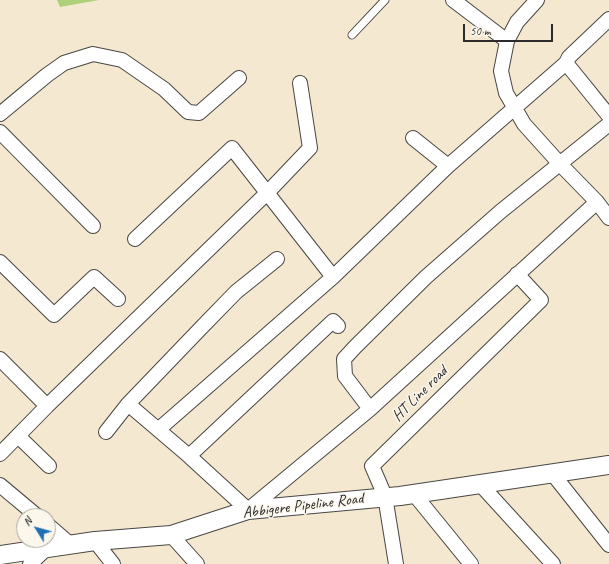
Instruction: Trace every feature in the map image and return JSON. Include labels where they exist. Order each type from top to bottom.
[{"type":"street","points":[[453,0],[507,41]]},
{"type":"street","points":[[537,0],[518,22],[507,41],[501,71],[506,93],[524,124],[597,202],[609,218]]},
{"type":"street","points":[[159,429],[333,277],[448,166],[566,62],[569,57],[609,19]]},
{"type":"street","points":[[1,111],[64,63],[93,54],[122,60],[164,90],[188,112],[199,113],[240,78]]},
{"type":"street","points":[[566,62],[609,116]]},
{"type":"street","points":[[0,454],[47,406],[268,192],[310,148],[300,83]]},
{"type":"street","points":[[370,409],[345,376],[344,359],[426,277],[500,212],[609,124]]},
{"type":"street","points":[[0,132],[92,226]]},
{"type":"street","points":[[413,138],[448,166]]},
{"type":"street","points":[[135,239],[232,148],[268,192],[333,277]]},
{"type":"street","points":[[128,404],[159,429],[248,510],[370,409],[597,202]]},
{"type":"street","points":[[106,432],[128,404],[236,292],[277,259]]},
{"type":"street","points":[[0,262],[54,315],[94,277],[118,300]]},
{"type":"street","name":"HT Line road","points":[[396,564],[385,496],[372,466],[541,300],[517,274]]},
{"type":"street","points":[[189,456],[334,321],[338,326]]},
{"type":"street","points":[[0,359],[47,406]]},
{"type":"street","points":[[18,436],[49,466]]},
{"type":"street","name":"Abbigere Pipeline Road","points":[[0,555],[95,541],[171,535],[248,510],[414,494],[609,465]]},
{"type":"street","points":[[552,473],[609,546]]},
{"type":"street","points":[[480,484],[553,564]]},
{"type":"street","points":[[0,485],[27,508]]},
{"type":"street","points":[[414,494],[471,564]]},
{"type":"street","points":[[56,532],[71,545]]},
{"type":"street","points":[[171,535],[197,564]]},
{"type":"street","points":[[95,541],[113,564]]},
{"type":"street","points":[[30,564],[46,549]]},
{"type":"lane","points":[[352,35],[385,0]]},
{"type":"green space","points":[[57,0],[99,0],[60,7]]}]
